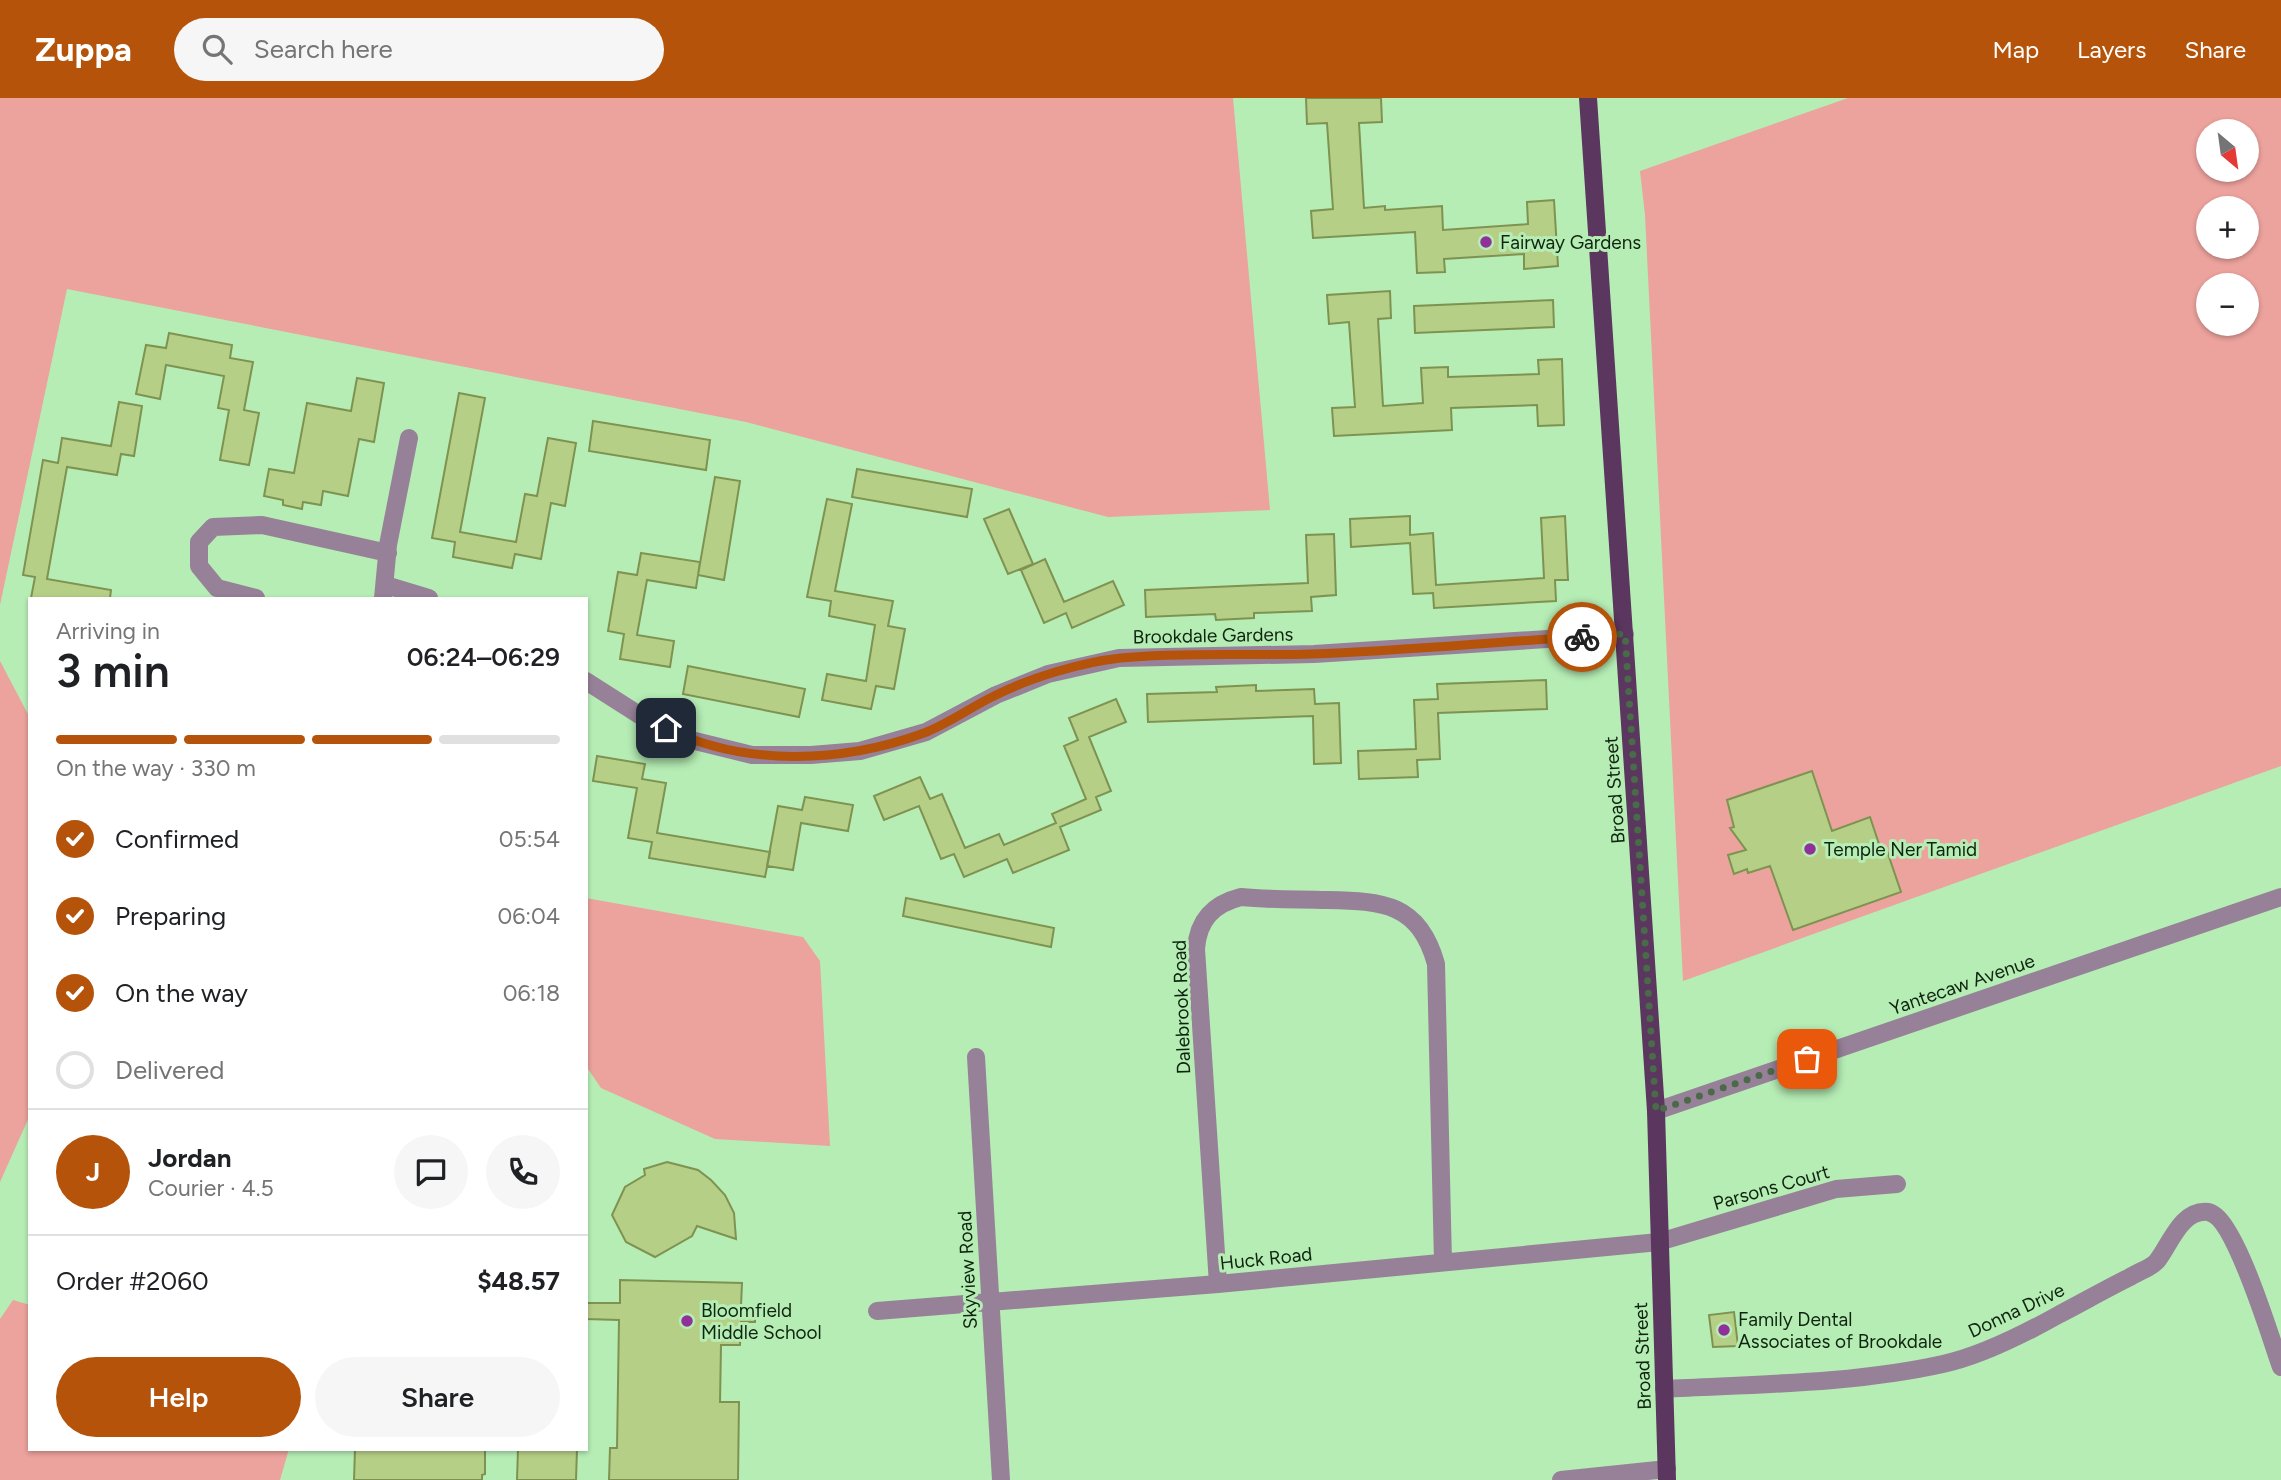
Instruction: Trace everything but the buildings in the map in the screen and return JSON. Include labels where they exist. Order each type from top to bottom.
[{"type":"main road","name":"Broad Street","points":[[1588,98],[1656,1111],[1667,1474]]},
{"type":"street","points":[[409,438],[388,553],[384,592],[422,597]]},
{"type":"street","points":[[252,597],[217,588],[199,566],[200,542],[213,527],[262,525],[388,553]]},
{"type":"street","name":"Brookdale Gardens","points":[[588,682],[644,718],[687,739],[752,755],[811,755],[860,751],[926,732],[996,695],[1048,674],[1119,658],[1314,654],[1625,634]]},
{"type":"street","name":"Dalebrook Road","points":[[1218,1284],[1196,949],[1197,934],[1203,920],[1213,909],[1226,901],[1241,897],[1372,901],[1402,912],[1424,934],[1436,964],[1443,1262]]},
{"type":"street","name":"Yantecaw Avenue","points":[[1656,1111],[2281,897]]},
{"type":"street","name":"Skyview Road","points":[[976,1057],[1001,1480]]},
{"type":"street","name":"Parsons Court","points":[[1659,1241],[1836,1189],[1897,1184]]},
{"type":"street","name":"Donna Drive","points":[[1664,1389],[1858,1377],[1945,1364],[2047,1321],[2155,1263],[2178,1228],[2191,1217],[2207,1212],[2219,1217],[2228,1229],[2243,1262],[2281,1367]]},
{"type":"street","name":"Huck Road","points":[[877,1311],[1218,1284],[1659,1241]]},
{"type":"street","points":[[1561,1480],[1667,1474]]},
{"type":"shaded area","points":[[0,98],[1233,98],[1270,510],[1108,517],[746,422],[67,289],[0,605]]},
{"type":"shaded area","points":[[1848,98],[2281,98],[2281,766],[1683,981],[1645,215],[1640,171]]},
{"type":"shaded area","points":[[0,661],[28,714],[28,1119],[0,1182]]},
{"type":"shaded area","points":[[588,898],[803,937],[820,961],[830,1146],[715,1139],[601,1088],[588,1069]]},
{"type":"shaded area","points":[[13,1300],[28,1304],[28,1451],[288,1451],[280,1480],[0,1480],[0,1319]]},
{"type":"way so far","points":[[1582,637],[1625,634],[1656,1111],[1807,1059]]},
{"type":"place","name":"Fairway Gardens","points":[[1486,242]]},
{"type":"place","name":"Temple Ner Tamid","points":[[1810,849]]},
{"type":"place","name":"Bloomfield Middle School","points":[[687,1321]]},
{"type":"place","name":"Family Dental Associates of Brookdale","points":[[1724,1330]]},
{"type":"route","points":[[666,728],[687,739],[752,755],[811,755],[860,751],[926,732],[996,695],[1048,674],[1119,658],[1314,654],[1582,637]]}]
